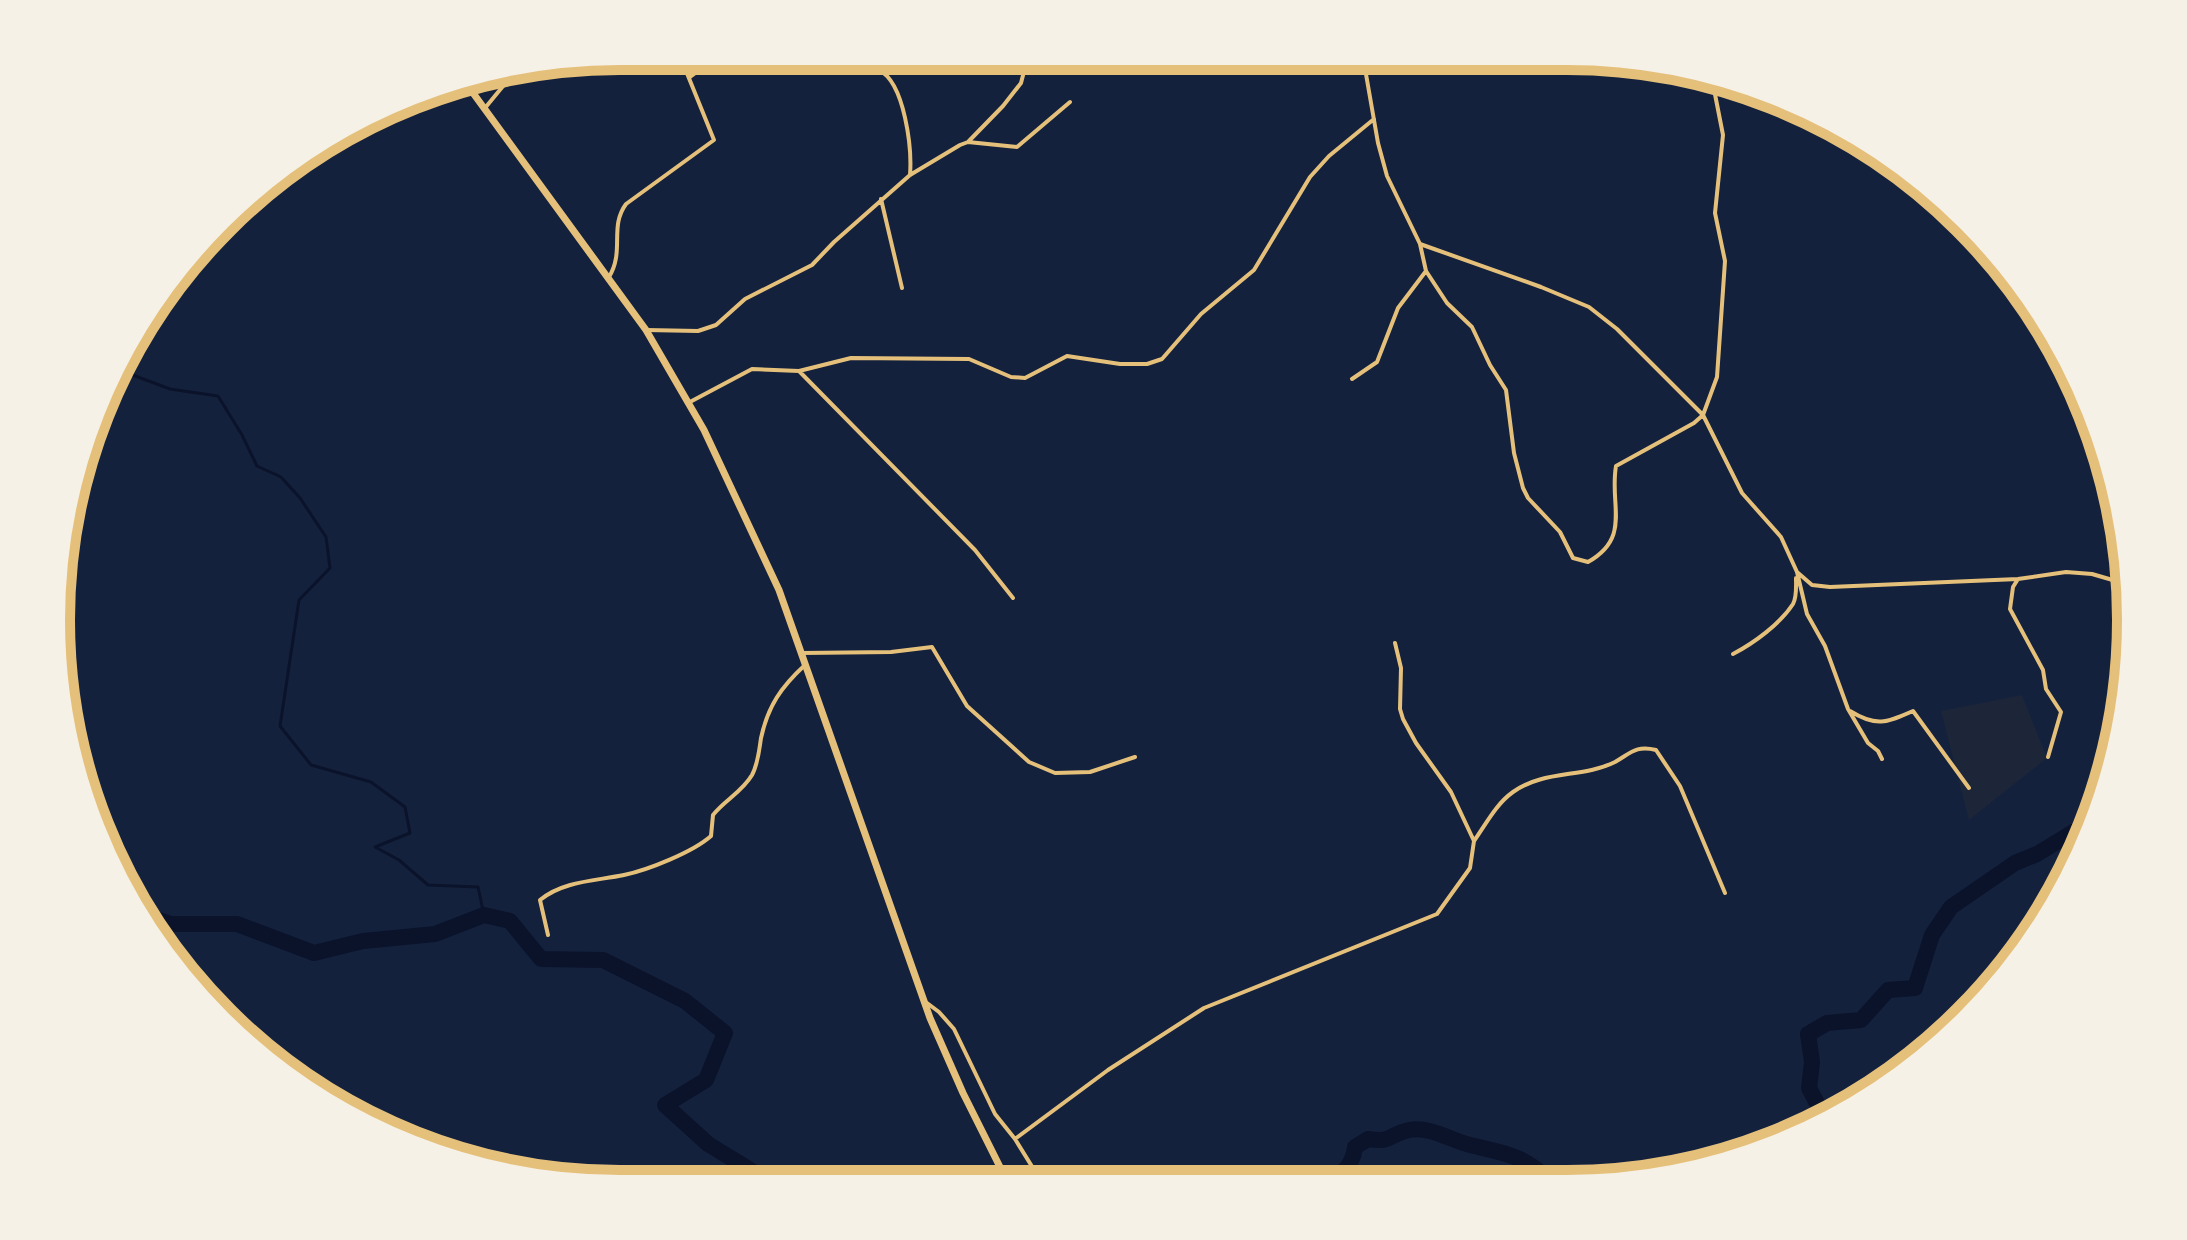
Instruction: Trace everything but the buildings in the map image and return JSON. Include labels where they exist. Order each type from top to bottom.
[{"type":"highway","points":[[472,91],[646,330],[704,430],[779,590],[924,1002],[963,1093],[1002,1170]]},
{"type":"street","points":[[609,277],[618,258],[618,223],[626,204],[714,140],[687,70]]},
{"type":"street","points":[[690,77],[699,70]]},
{"type":"street","points":[[880,70],[892,83],[910,134],[910,175]]},
{"type":"street","points":[[646,330],[698,331],[716,325],[745,299],[812,265],[910,175],[968,142],[1003,106],[1021,83],[1024,70]]},
{"type":"street","points":[[1365,70],[1387,176],[1420,244],[1426,271],[1447,303],[1472,327],[1506,390],[1514,453],[1528,498],[1560,532],[1573,558],[1588,562],[1596,558],[1615,535],[1616,466],[1694,423],[1703,415],[1717,377],[1725,261],[1715,213],[1723,135],[1714,91]]},
{"type":"street","points":[[485,108],[506,83]]},
{"type":"street","points":[[968,142],[1017,147],[1070,102]]},
{"type":"street","points":[[688,403],[752,369],[799,371],[851,358],[969,359],[1011,377],[1025,378],[1067,356],[1120,364],[1147,364],[1162,359],[1201,314],[1254,270],[1310,177],[1329,156],[1374,119]]},
{"type":"street","points":[[881,199],[902,288]]},
{"type":"street","points":[[1420,244],[1589,307],[1617,329],[1703,415],[1742,493],[1781,537],[1797,572],[1807,614],[1825,646],[1848,709],[1868,743],[1882,759]]},
{"type":"street","points":[[1352,379],[1377,362],[1398,308],[1426,271]]},
{"type":"street","points":[[799,371],[975,550],[1013,598]]},
{"type":"street","points":[[1797,572],[1812,585],[1830,587],[2018,579],[2066,572],[2092,574],[2116,581]]},
{"type":"street","points":[[1733,654],[1747,647],[1795,602],[1797,572]]},
{"type":"street","points":[[2018,579],[2013,587],[2010,609],[2043,670],[2046,689],[2061,712],[2048,757]]},
{"type":"street","points":[[1395,643],[1401,668],[1400,709],[1403,719],[1451,792],[1474,841]]},
{"type":"street","points":[[802,653],[891,652],[932,647],[967,706],[1029,762],[1055,773],[1090,772],[1135,757]]},
{"type":"street","points":[[548,935],[540,900],[553,889],[635,872],[711,836],[713,815],[736,795],[756,766],[764,723],[773,700],[784,684],[807,664]]},
{"type":"street","points":[[1848,709],[1875,723],[1890,721],[1913,711],[1969,788]]},
{"type":"street","points":[[1015,1139],[1108,1070],[1204,1008],[1437,914],[1470,868],[1474,841],[1498,805],[1514,790],[1537,780],[1591,771],[1644,747],[1656,750],[1680,786],[1725,893]]},
{"type":"street","points":[[924,1002],[939,1012],[954,1029],[995,1114],[1034,1170]]},
{"type":"shaded area","points":[[2022,695],[2047,758],[1969,820],[1941,711]]},
{"type":"waterway","points":[[129,374],[170,389],[218,396],[257,466],[281,477],[300,498],[326,537],[330,568],[299,600],[280,726],[311,765],[371,782],[405,807],[410,833],[375,847],[399,860],[428,885],[478,887],[484,915]]},
{"type":"waterway","points":[[1819,1108],[1809,1088],[1812,1062],[1808,1034],[1827,1023],[1861,1020],[1888,990],[1915,988],[1932,935],[1951,907],[2015,863],[2037,854],[2074,831]]},
{"type":"waterway","points":[[159,920],[171,924],[237,924],[314,953],[363,941],[435,934],[484,915],[510,921],[541,959],[603,960],[685,1001],[725,1033],[706,1080],[665,1105],[708,1144],[750,1170]]},
{"type":"waterway","points":[[1344,1170],[1352,1160],[1355,1147],[1368,1139],[1387,1139],[1417,1129],[1512,1156],[1538,1170]]}]
